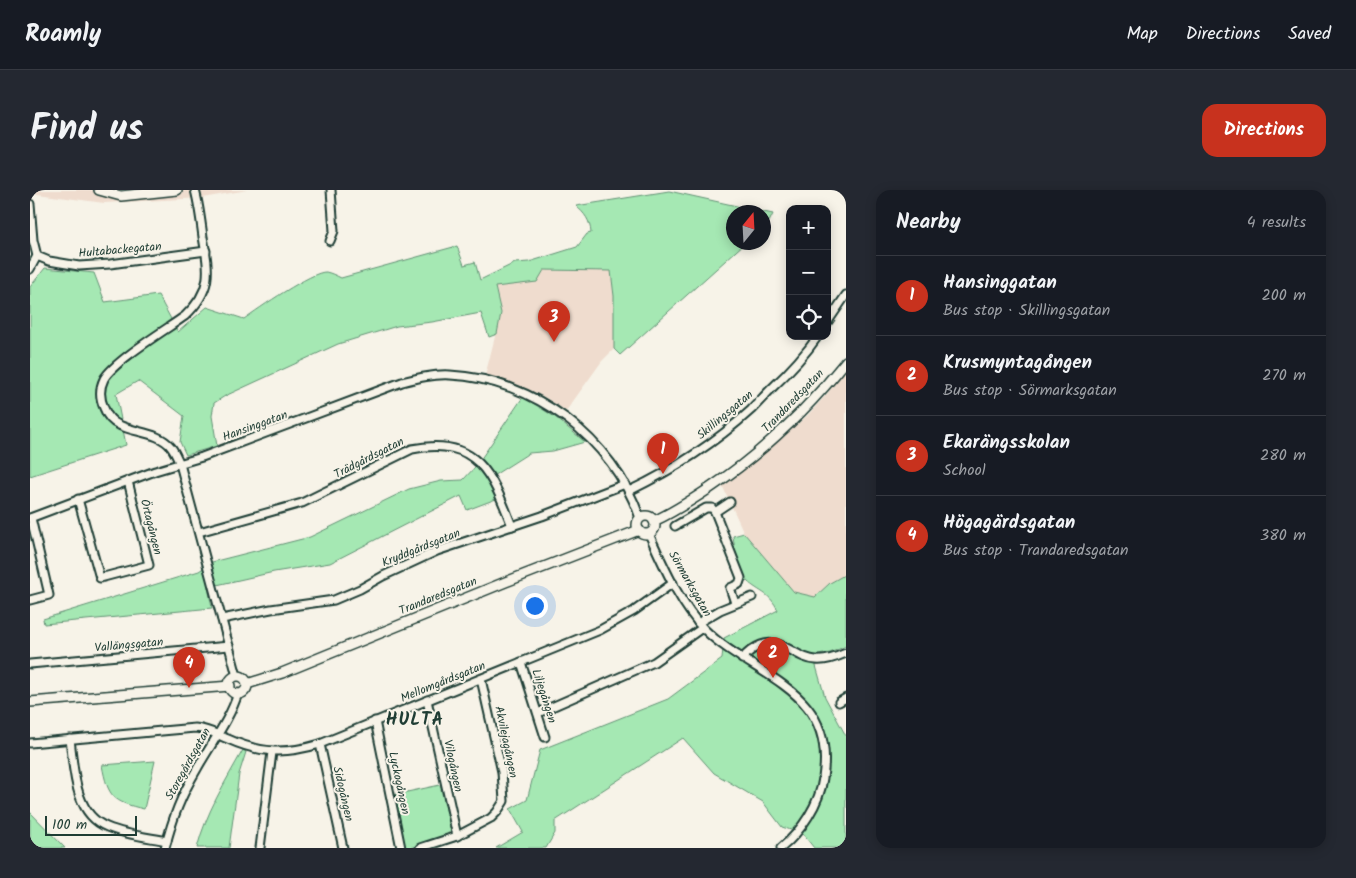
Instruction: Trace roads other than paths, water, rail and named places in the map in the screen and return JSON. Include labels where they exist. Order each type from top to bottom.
[{"type":"street","points":[[99,190],[121,196],[177,190]]},
{"type":"street","points":[[195,190],[208,262],[208,277],[201,297],[194,309],[186,316],[124,359],[110,371],[101,388],[101,402],[108,416],[116,424],[131,431],[162,439],[170,446],[180,464],[237,676]]},
{"type":"street","points":[[330,241],[334,231],[331,190]]},
{"type":"street","points":[[30,204],[33,240],[37,256],[30,269]]},
{"type":"street","name":"Hultabackegatan","points":[[37,256],[79,266],[110,264],[206,251]]},
{"type":"street","points":[[831,317],[846,295]]},
{"type":"street","name":"Skillingsgatan","points":[[627,487],[679,464],[712,441],[743,416],[786,374],[815,340]]},
{"type":"street","name":"Trandaredsgatan","points":[[654,521],[719,482],[765,447],[810,403],[846,361]]},
{"type":"street","name":"Hansinggatan","points":[[30,518],[128,481],[202,457],[402,382],[425,376],[450,375],[480,379],[512,389],[537,399],[558,412],[587,434],[616,469],[627,487],[640,518]]},
{"type":"street","name":"Trädgårdsgatan","points":[[199,532],[302,503],[412,449],[428,446],[445,446],[462,451],[477,460],[488,472],[496,486],[512,526]]},
{"type":"street","name":"Örtagången","points":[[78,499],[100,578],[149,566],[128,481]]},
{"type":"street","name":"Kryddgårdsgatan","points":[[222,619],[270,609],[334,600],[437,551],[627,487]]},
{"type":"street","points":[[715,512],[730,502]]},
{"type":"street","points":[[675,526],[706,508],[712,508],[740,578],[739,584],[730,588],[735,603]]},
{"type":"street","points":[[648,516],[654,521],[655,528],[650,534],[644,534],[639,530],[637,524],[640,518],[648,516]]},
{"type":"street","points":[[30,518],[49,595],[30,600]]},
{"type":"street","name":"Trandaredsgatan","points":[[247,684],[282,673],[639,530]]},
{"type":"street","name":"Sörmarksgatan","points":[[650,534],[673,583],[700,625],[719,643],[792,690],[808,707],[818,725],[823,742],[825,766],[820,794],[799,829],[781,848]]},
{"type":"street","name":"Mellomgårdsgatan","points":[[30,742],[195,728],[207,729],[249,748],[272,752],[289,751],[320,744],[600,630],[634,611],[673,583]]},
{"type":"street","points":[[538,713],[654,662],[700,625],[735,603],[752,597]]},
{"type":"street","points":[[742,658],[756,647],[767,643],[784,646],[800,655],[816,660],[846,653]]},
{"type":"street","name":"Vallängsgatan","points":[[30,664],[229,646]]},
{"type":"street","name":"Liljegången","points":[[521,662],[545,737]]},
{"type":"street","points":[[237,676],[243,678],[247,684],[244,690],[238,693],[232,691],[230,686],[232,678],[237,676]]},
{"type":"street","name":"Akvilejagången","points":[[420,848],[457,836],[491,818],[497,812],[504,797],[502,772],[481,679]]},
{"type":"street","points":[[30,702],[230,686]]},
{"type":"street","name":"Storegårdsgatan","points":[[166,844],[179,802],[218,734],[238,693]]},
{"type":"street","points":[[839,702],[846,698]]},
{"type":"street","name":"Vilogången","points":[[427,700],[457,836]]},
{"type":"street","name":"Lyckogången","points":[[375,721],[401,848]]},
{"type":"street","points":[[70,739],[76,784],[81,800],[90,814],[105,827],[166,844]]},
{"type":"street","name":"Sidogången","points":[[320,744],[343,848]]},
{"type":"street","points":[[260,848],[272,752]]},
{"type":"place","name":"Ekarängsskolan","points":[[554,342]]},
{"type":"place","name":"Hansinggatan","points":[[663,474]]},
{"type":"place","name":"Krusmyntagången","points":[[773,678]]},
{"type":"place","name":"Högagärdsgatan","points":[[189,688]]},
{"type":"district","name":"HULTA","points":[[415,720]]}]
